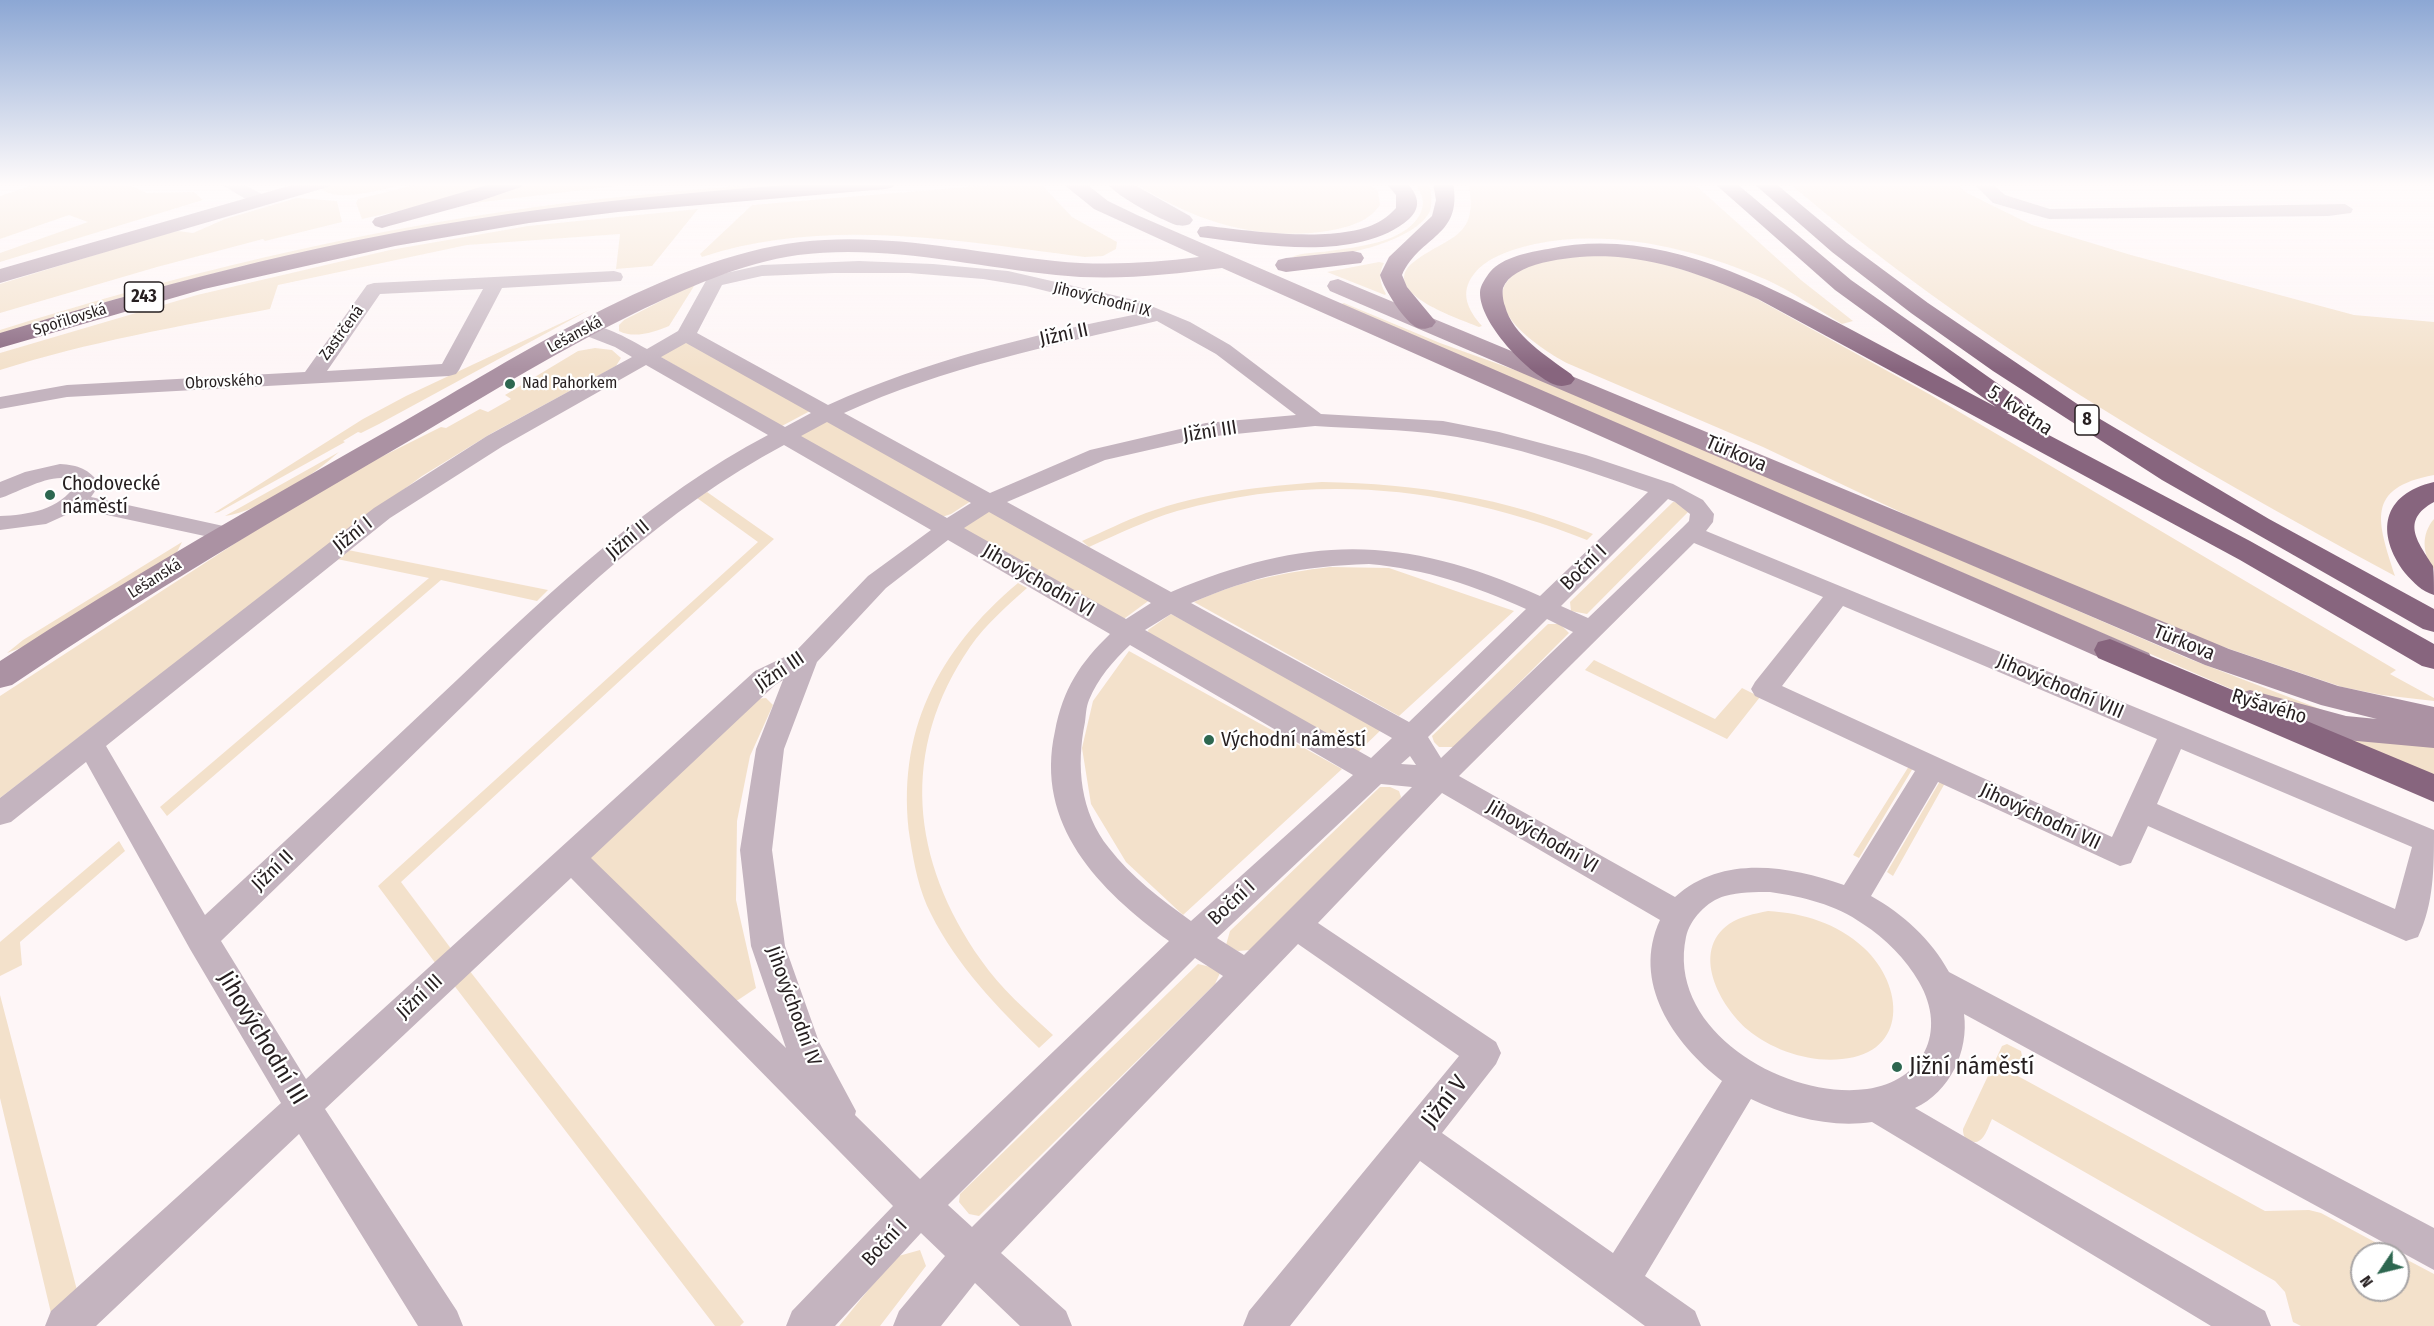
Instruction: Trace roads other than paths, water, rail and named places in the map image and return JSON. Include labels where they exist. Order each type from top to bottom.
[{"type":"highway","name":"Spořilovská","points":[[0,324],[138,283],[294,245]]},
{"type":"highway","name":"Spořilovská","points":[[0,341],[124,303],[222,277],[372,245]]},
{"type":"highway","points":[[1264,256],[1326,245]]},
{"type":"highway","points":[[1286,265],[1337,261],[1374,254],[1404,245]]},
{"type":"highway","points":[[1415,245],[1397,262],[1392,275],[1396,289],[1424,322]]},
{"type":"highway","name":"5. května","points":[[1796,245],[1843,285],[1926,347],[2062,439],[2257,557],[2434,658]]},
{"type":"highway","name":"5. května","points":[[1837,245],[1888,285],[2056,401],[2210,496],[2434,622]]},
{"type":"highway","points":[[1562,379],[1526,350],[1501,321],[1492,306],[1491,297],[1496,281],[1521,262],[1562,251],[1614,250],[1665,258],[1727,277],[1767,294],[2257,557]]},
{"type":"highway","points":[[2434,490],[2420,496],[2405,510],[2400,518],[2400,535],[2412,562],[2434,585]]},
{"type":"highway","points":[[2110,650],[2434,789]]},
{"type":"main road","points":[[0,276],[101,245]]},
{"type":"main road","name":"Lešanská","points":[[3,672],[228,534],[586,329],[693,277],[765,255],[814,247],[886,245],[1056,268],[1112,270],[1167,267],[1224,260]]},
{"type":"main road","points":[[1112,270],[1138,259],[1147,245]]},
{"type":"main road","name":"Türkova","points":[[1189,245],[2110,650]]},
{"type":"main road","name":"Türkova","points":[[1240,245],[1562,379],[2148,629],[2267,676],[2364,705],[2434,718]]},
{"type":"main road","points":[[1224,260],[1264,256]]},
{"type":"main road","points":[[1224,260],[1286,265]]},
{"type":"main road","name":"Ryšavého","points":[[2110,650],[2291,715],[2355,729],[2434,736]]},
{"type":"street","name":"Jihovýchodní IX","points":[[686,335],[715,281],[747,272],[835,267],[915,267],[1008,278],[1160,315],[1201,335],[1253,368],[1315,420]]},
{"type":"street","points":[[496,282],[614,278]]},
{"type":"street","name":"Zastrčená","points":[[310,378],[374,289],[496,282]]},
{"type":"street","name":"Obrovského","points":[[0,403],[67,391],[449,370],[496,282]]},
{"type":"street","name":"Jižní II","points":[[202,939],[560,598],[654,519],[720,472],[826,413],[922,374],[1029,342],[1160,315]]},
{"type":"street","name":"Jihovýchodní VI","points":[[586,329],[622,343],[1374,773],[1440,778],[1678,914]]},
{"type":"street","name":"Jihovýchodní VI","points":[[686,335],[1412,736],[1440,778]]},
{"type":"street","points":[[622,343],[686,335]]},
{"type":"street","name":"Jižní I","points":[[0,814],[382,513],[495,441],[686,335]]},
{"type":"street","name":"Jižní III","points":[[66,1326],[765,678],[805,658],[877,582],[947,529],[988,502],[1098,455],[1206,430],[1315,420],[1443,428],[1491,437],[1578,460],[1665,489],[1695,505],[1702,514],[1701,522],[1691,533]]},
{"type":"street","points":[[0,491],[32,477],[50,473],[72,473],[86,478],[88,484],[84,493],[62,509],[37,518],[0,523]]},
{"type":"street","name":"Boční I","points":[[807,1326],[920,1206],[1192,940],[1374,773],[1665,489]]},
{"type":"street","points":[[75,501],[228,534]]},
{"type":"street","points":[[914,1326],[973,1254],[1247,974],[1297,926],[1440,778],[1569,655],[1590,630],[1691,533]]},
{"type":"street","name":"Jihovýchodní VIII","points":[[1691,533],[2428,841],[2406,928],[2139,809]]},
{"type":"street","points":[[1247,974],[1192,940],[1138,898],[1108,869],[1083,836],[1069,801],[1064,764],[1065,730],[1075,701],[1091,672],[1127,632],[1170,602],[1207,584],[1268,566],[1337,556],[1371,556],[1460,572],[1590,630]]},
{"type":"street","name":"Jihovýchodní VII","points":[[1839,594],[1765,689],[2120,854],[2139,809]]},
{"type":"street","name":"Jihovýchodní IV","points":[[805,658],[770,749],[756,850],[768,946],[803,1047],[853,1137]]},
{"type":"street","points":[[2139,809],[2173,734]]},
{"type":"street","name":"Jihovýchodní III","points":[[91,744],[202,939],[303,1107],[442,1326]]},
{"type":"street","points":[[1851,901],[1932,767]]},
{"type":"street","name":"Jihovýchodní IV","points":[[570,857],[920,1206],[1050,1326]]},
{"type":"street","points":[[1770,879],[1811,885],[1851,901],[1886,923],[1915,950],[1937,982],[1948,1014],[1947,1046],[1935,1073],[1911,1094],[1878,1106],[1834,1108],[1789,1097],[1745,1076],[1707,1046],[1680,1012],[1666,976],[1666,943],[1678,914],[1701,894],[1732,882],[1770,879]]},
{"type":"street","name":"Jižní V","points":[[1264,1326],[1483,1053],[1297,926]]},
{"type":"street","points":[[1937,982],[2434,1250]]},
{"type":"street","points":[[1618,1282],[1745,1076]]},
{"type":"street","points":[[1878,1106],[2250,1326]]},
{"type":"street","points":[[1417,1137],[1680,1326]]},
{"type":"place","name":"Nad Pahorkem","points":[[510,384]]},
{"type":"place","name":"Chodovecké náměstí","points":[[50,495]]},
{"type":"place","name":"Východní náměstí","points":[[1209,740]]},
{"type":"place","name":"Jižní náměstí","points":[[1897,1067]]}]
